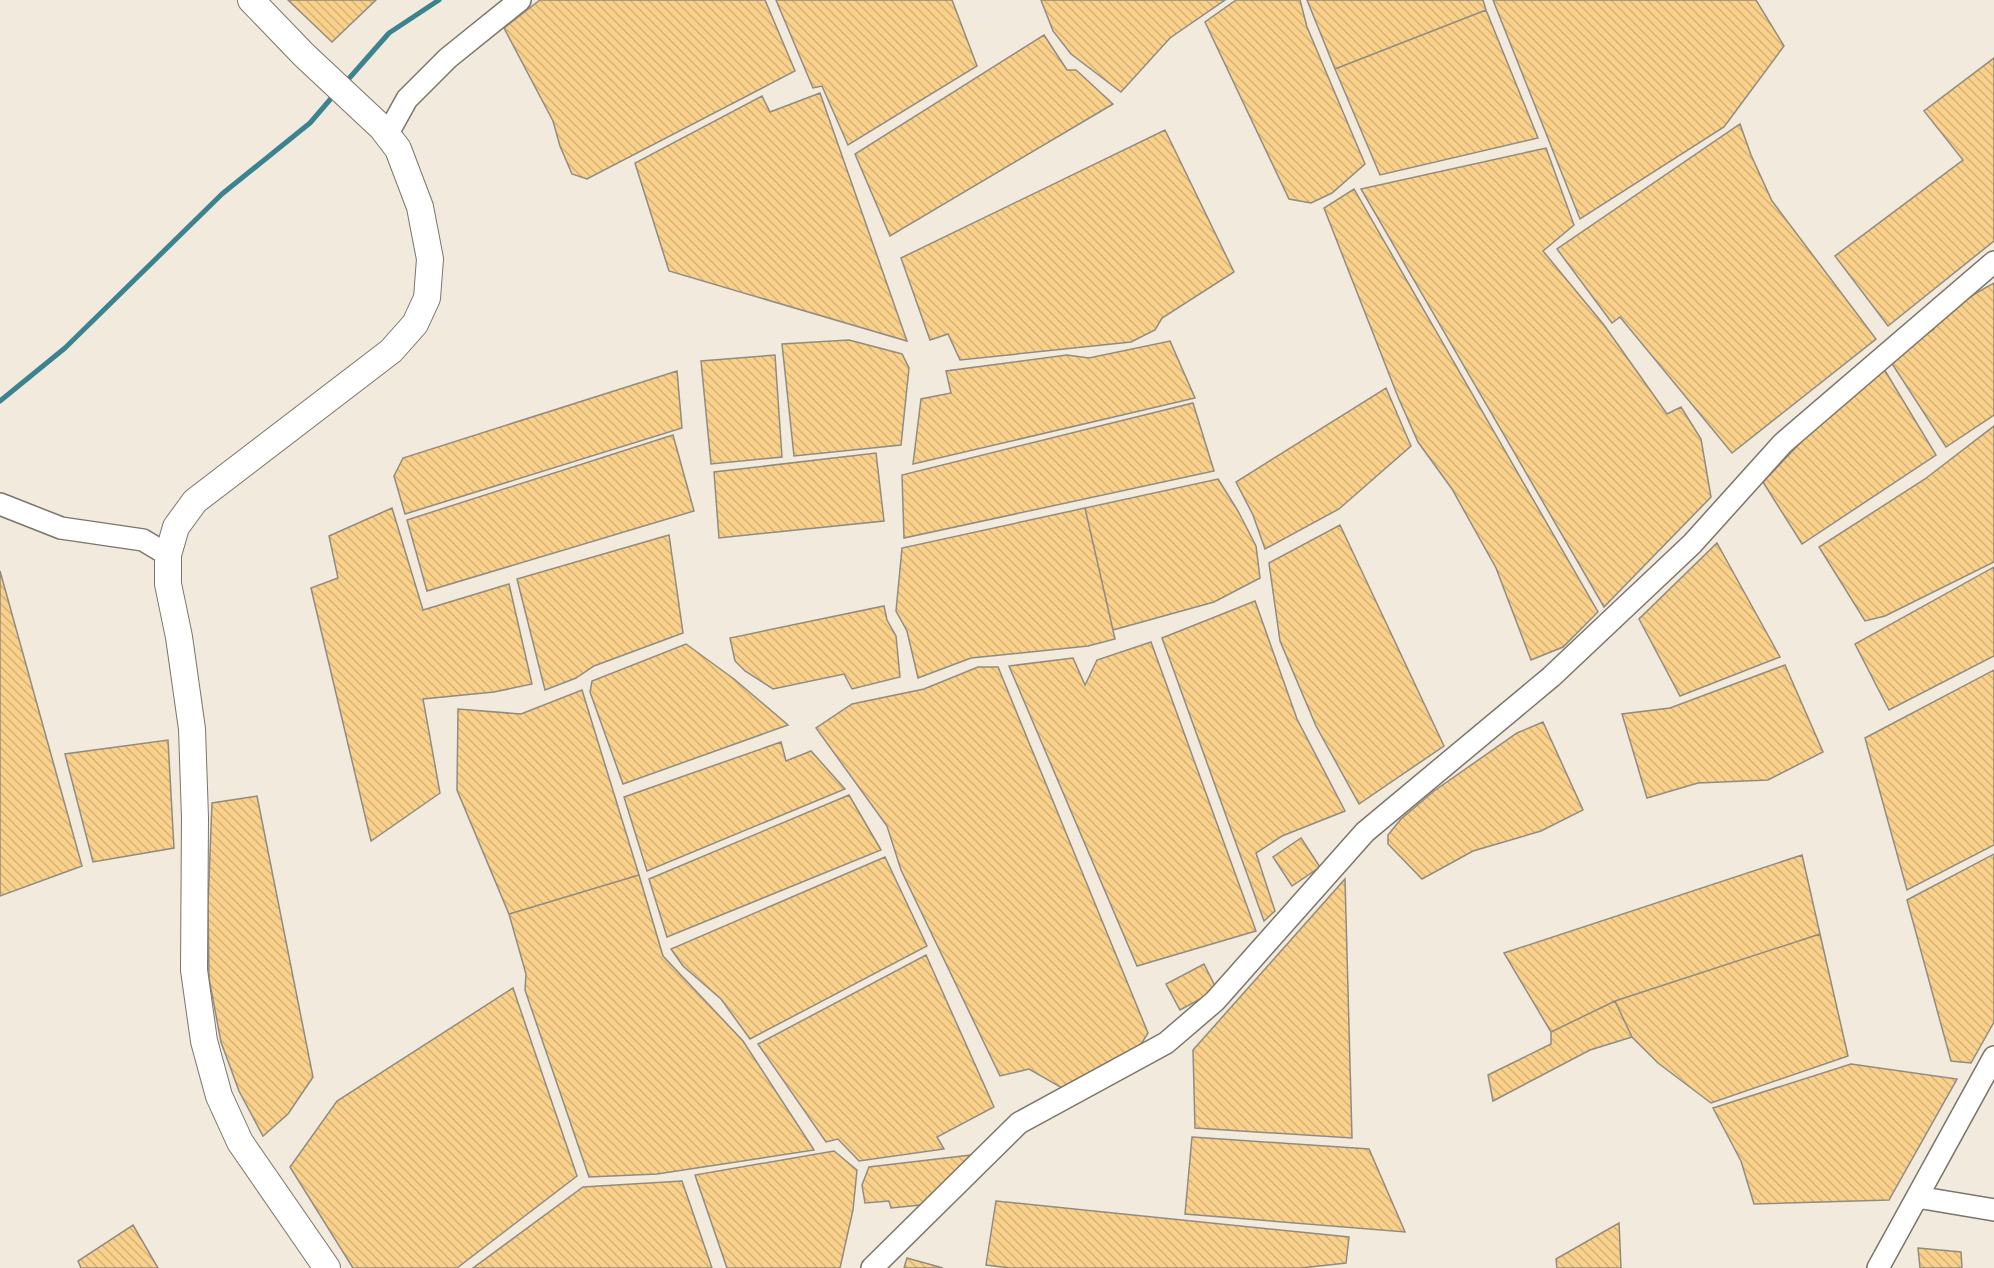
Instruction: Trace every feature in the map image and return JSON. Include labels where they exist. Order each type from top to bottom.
[{"type":"street","points":[[251,0],[385,131],[398,149],[420,207],[430,259],[427,298],[415,324],[391,351],[195,501],[176,527],[168,555],[168,584],[179,637],[192,729],[195,818],[194,970],[204,1041],[219,1096],[240,1142],[327,1268]]},
{"type":"street","points":[[385,131],[407,99],[448,58],[520,0]]},
{"type":"street","points":[[872,1268],[1019,1123],[1166,1043],[1215,1001],[1365,832],[1551,677],[1692,544],[1783,444],[1994,262]]},
{"type":"street","points":[[0,504],[61,528],[143,540],[168,555]]},
{"type":"street","points":[[1878,1268],[1994,1057]]},
{"type":"street","points":[[1917,1197],[1994,1210]]},
{"type":"building","points":[[288,0],[376,0],[332,42]]},
{"type":"building","points":[[540,0],[765,0],[795,71],[587,179],[572,174],[560,146],[553,121],[504,28]]},
{"type":"building","points":[[776,0],[952,0],[977,66],[848,145],[822,86],[813,88]]},
{"type":"building","points":[[1041,0],[1225,0],[1170,38],[1121,92],[1071,54],[1053,31]]},
{"type":"building","points":[[1236,0],[1300,0],[1307,27],[1365,164],[1332,193],[1311,203],[1289,199],[1205,22]]},
{"type":"building","points":[[1307,0],[1483,0],[1486,10],[1335,69]]},
{"type":"building","points":[[1493,0],[1756,0],[1784,46],[1724,127],[1580,219]]},
{"type":"building","points":[[1486,10],[1538,138],[1380,175],[1335,69]]},
{"type":"building","points":[[1044,35],[1067,70],[1076,70],[1113,104],[890,236],[855,154]]},
{"type":"building","points":[[1994,58],[1994,241],[1888,326],[1835,256],[1963,160],[1924,111]]},
{"type":"building","points":[[820,93],[907,341],[669,271],[635,163],[762,96],[770,112]]},
{"type":"building","points":[[1740,124],[1772,201],[1876,339],[1732,453],[1620,317],[1612,323],[1557,249]]},
{"type":"building","points":[[1165,130],[1234,272],[1162,318],[1155,330],[1131,342],[960,360],[948,334],[930,340],[901,258]]},
{"type":"building","points":[[1546,148],[1574,225],[1543,251],[1604,325],[1667,414],[1681,407],[1701,439],[1711,497],[1604,607],[1361,189]]},
{"type":"building","points":[[1354,189],[1598,612],[1563,647],[1531,660],[1496,568],[1452,489],[1418,442],[1324,208]]},
{"type":"building","points":[[1994,283],[1994,415],[1946,447],[1889,359],[1934,329],[1935,321]]},
{"type":"building","points":[[849,340],[902,354],[909,368],[901,445],[794,456],[782,344]]},
{"type":"building","points":[[1170,341],[1195,398],[913,464],[921,399],[951,393],[946,371],[1067,355],[1089,358]]},
{"type":"building","points":[[775,355],[782,457],[711,464],[701,361]]},
{"type":"building","points":[[1884,369],[1936,455],[1802,544],[1763,482],[1802,441]]},
{"type":"building","points":[[677,371],[682,428],[405,514],[394,476],[403,458]]},
{"type":"building","points":[[1386,388],[1411,446],[1339,509],[1265,549],[1253,515],[1236,482]]},
{"type":"building","points":[[1193,403],[1214,471],[904,538],[902,475]]},
{"type":"building","points":[[1994,426],[1994,562],[1885,616],[1865,621],[1819,547],[1925,479]]},
{"type":"building","points":[[673,435],[694,511],[427,591],[407,520]]},
{"type":"building","points":[[876,453],[884,521],[719,538],[714,472]]},
{"type":"building","points":[[1218,479],[1256,546],[1260,578],[1214,602],[1113,630],[1085,508]]},
{"type":"building","points":[[392,508],[423,610],[509,584],[532,684],[494,692],[423,699],[440,793],[371,841],[311,588],[338,578],[329,536]]},
{"type":"building","points":[[1085,508],[1115,639],[1088,646],[971,658],[918,678],[907,631],[896,611],[902,548]]},
{"type":"building","points":[[1340,525],[1444,746],[1359,804],[1316,726],[1280,641],[1269,563]]},
{"type":"building","points":[[669,535],[683,633],[594,666],[576,678],[545,690],[517,579]]},
{"type":"building","points":[[1717,543],[1780,657],[1680,696],[1639,619]]},
{"type":"building","points":[[1994,567],[1994,656],[1889,710],[1855,644]]},
{"type":"building","points":[[0,571],[82,866],[0,896]]},
{"type":"building","points":[[1255,601],[1297,719],[1345,811],[1282,836],[1256,853],[1275,911],[1264,921],[1162,638]]},
{"type":"building","points":[[884,606],[887,620],[896,636],[900,677],[852,689],[844,674],[773,689],[745,671],[735,661],[730,638]]},
{"type":"building","points":[[1151,642],[1256,931],[1137,966],[1009,666],[1073,658],[1085,685],[1097,660]]},
{"type":"building","points":[[686,644],[734,679],[788,725],[623,784],[590,692],[592,681]]},
{"type":"building","points":[[1785,665],[1823,752],[1768,780],[1698,783],[1647,798],[1622,714],[1670,708]]},
{"type":"building","points":[[978,667],[998,667],[1148,1033],[1140,1046],[1062,1088],[1029,1069],[1000,1076],[901,870],[887,826],[816,728],[852,704],[924,689]]},
{"type":"building","points":[[1994,670],[1994,845],[1907,890],[1865,738]]},
{"type":"building","points":[[582,690],[639,875],[509,914],[457,790],[458,709],[521,714]]},
{"type":"building","points":[[1543,722],[1583,810],[1541,831],[1473,851],[1422,879],[1388,844],[1388,835],[1401,819],[1434,791],[1517,733]]},
{"type":"building","points":[[168,740],[174,848],[93,862],[65,754]]},
{"type":"building","points":[[781,742],[786,761],[811,751],[845,789],[647,871],[624,797]]},
{"type":"building","points":[[849,795],[881,850],[667,937],[649,879]]},
{"type":"building","points":[[257,796],[313,1077],[288,1114],[263,1136],[239,1091],[221,1042],[209,978],[208,905],[212,803]]},
{"type":"building","points":[[1301,838],[1320,867],[1292,886],[1273,857]]},
{"type":"building","points":[[1994,854],[1994,1022],[1971,1063],[1951,1061],[1907,900]]},
{"type":"building","points":[[1802,855],[1820,934],[1615,1001],[1551,1032],[1504,953]]},
{"type":"building","points":[[885,857],[927,946],[750,1039],[721,999],[683,966],[671,949]]},
{"type":"building","points":[[639,875],[663,956],[743,1041],[814,1150],[657,1174],[589,1177],[525,990],[526,974],[509,914]]},
{"type":"building","points":[[1345,879],[1352,1138],[1195,1128],[1193,1050]]},
{"type":"building","points":[[1820,934],[1848,1056],[1711,1103],[1658,1063],[1632,1037],[1615,1001]]},
{"type":"building","points":[[926,955],[994,1107],[937,1137],[944,1149],[859,1161],[838,1139],[826,1142],[758,1044]]},
{"type":"building","points":[[1204,964],[1217,990],[1180,1010],[1166,984]]},
{"type":"building","points":[[513,988],[577,1176],[457,1268],[353,1268],[290,1167],[337,1101]]},
{"type":"building","points":[[1615,1001],[1632,1037],[1590,1050],[1493,1101],[1488,1075],[1551,1044],[1551,1032]]},
{"type":"building","points":[[1851,1064],[1957,1079],[1889,1200],[1754,1204],[1741,1161],[1713,1108]]},
{"type":"building","points":[[1192,1137],[1369,1149],[1405,1232],[1185,1214]]},
{"type":"building","points":[[834,1151],[857,1170],[853,1210],[840,1268],[727,1268],[695,1175]]},
{"type":"building","points":[[971,1155],[921,1205],[891,1208],[889,1201],[865,1203],[862,1185],[869,1167]]},
{"type":"building","points":[[682,1181],[712,1268],[473,1268],[583,1187]]},
{"type":"building","points":[[996,1201],[1349,1237],[1346,1263],[1301,1268],[1010,1268],[986,1265]]},
{"type":"building","points":[[1619,1223],[1621,1268],[1557,1268],[1556,1259]]},
{"type":"building","points":[[133,1225],[158,1268],[81,1268],[78,1261]]},
{"type":"building","points":[[1918,1248],[1961,1252],[1962,1268],[1920,1268]]},
{"type":"building","points":[[907,1258],[943,1268],[904,1268]]},
{"type":"waterway","points":[[345,83],[389,33],[439,0]]},
{"type":"waterway","points":[[0,401],[65,348],[222,194],[310,123],[334,95]]}]
